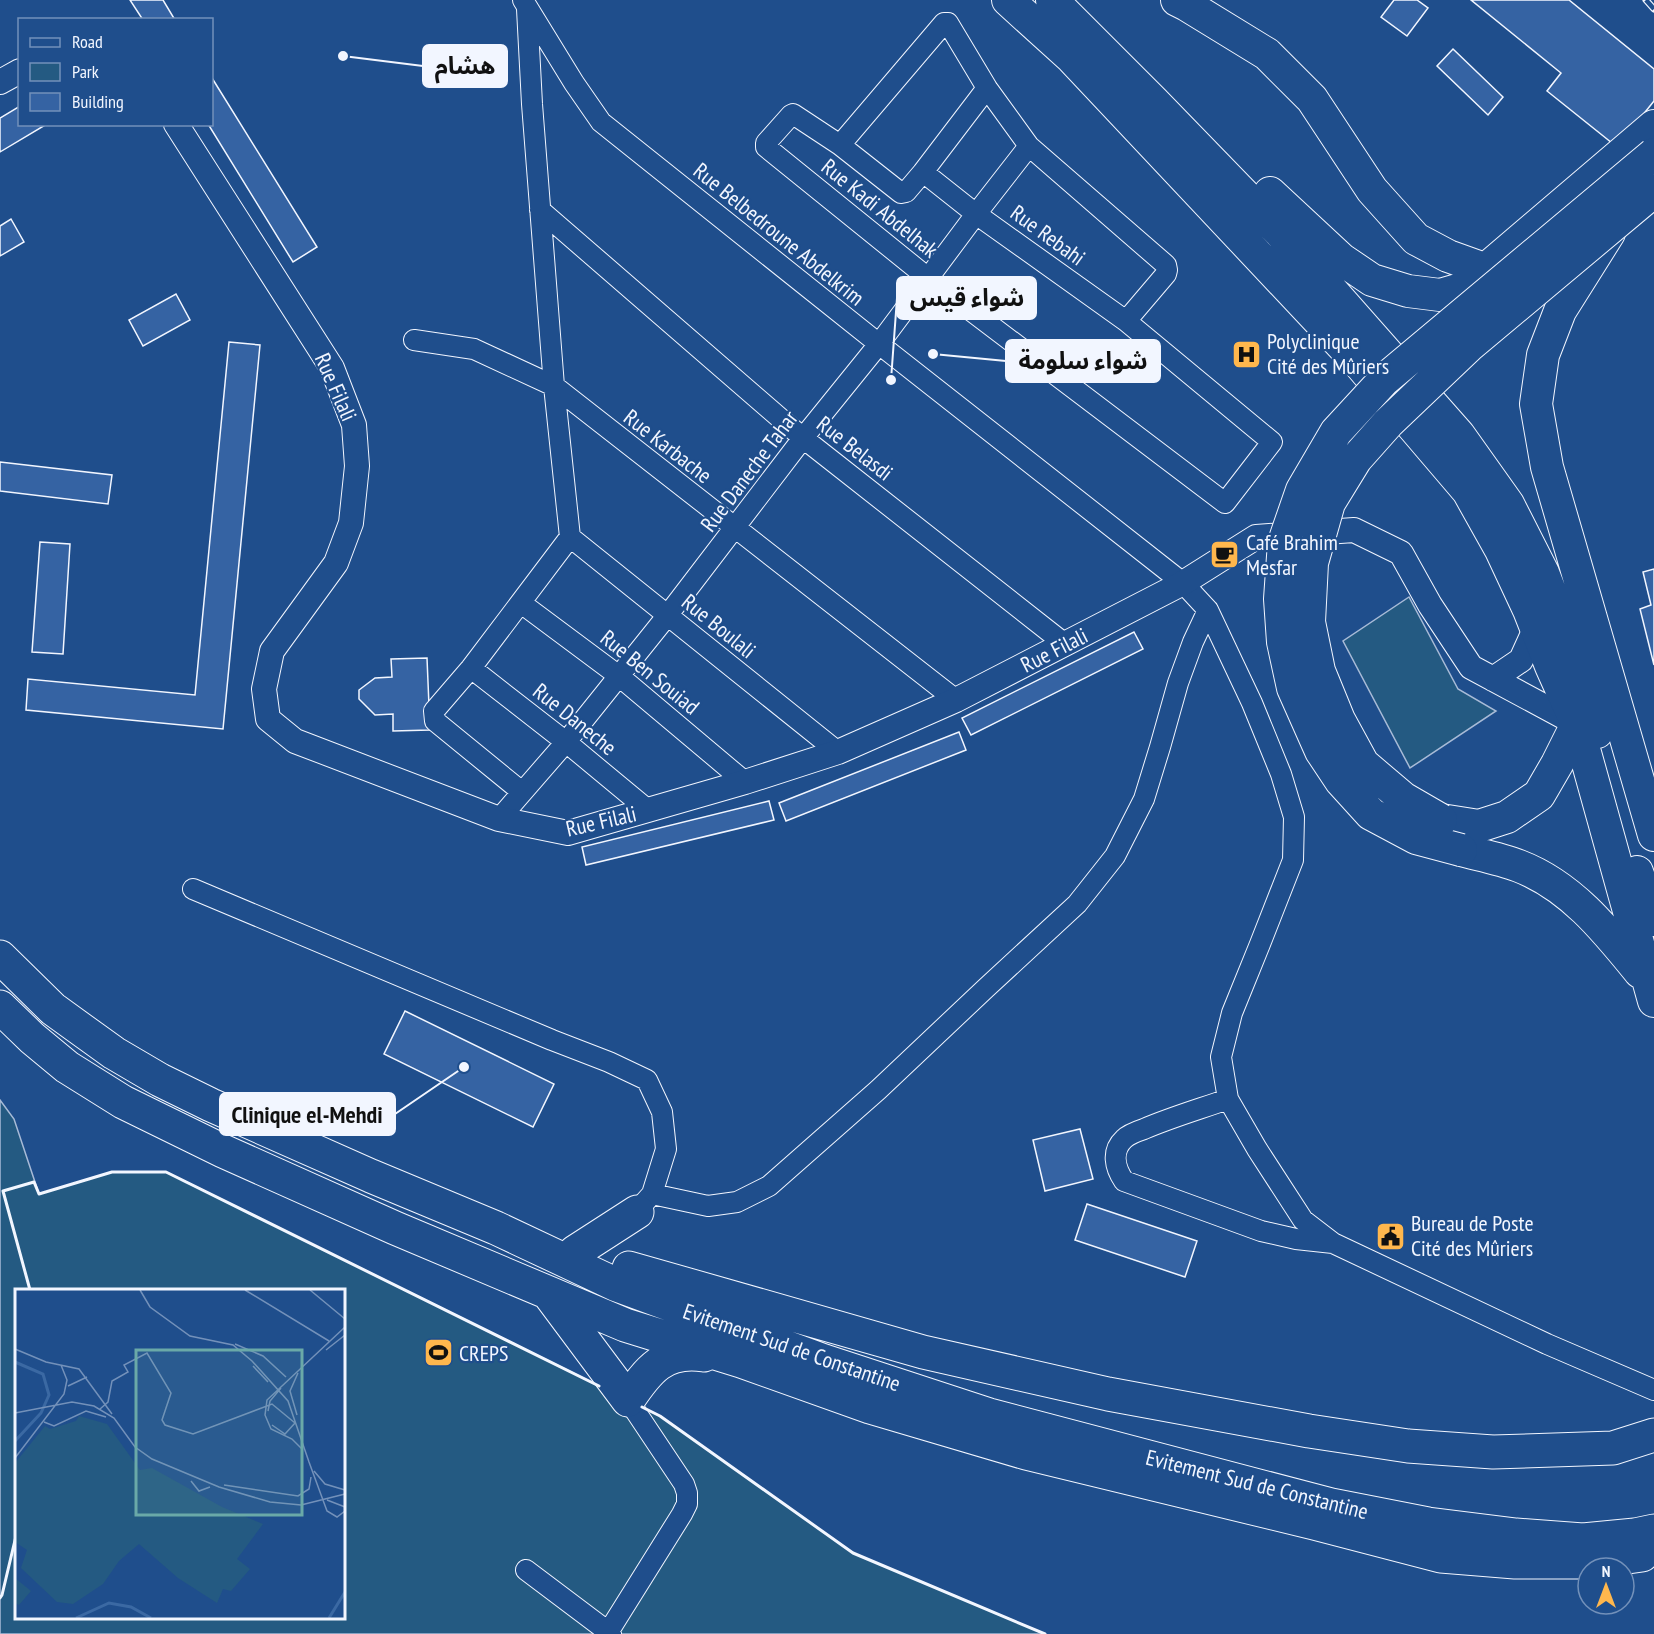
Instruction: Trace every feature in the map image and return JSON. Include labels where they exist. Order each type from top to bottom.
[{"type":"highway","name":"Evitement Sud de Constantine","points":[[0,957],[53,1009],[114,1053],[160,1080],[371,1176],[496,1228],[617,1285],[824,1361],[989,1415],[1331,1505],[1428,1524],[1516,1535],[1583,1540],[1654,1531]]},
{"type":"highway","name":"Evitement Sud de Constantine","points":[[0,1007],[67,1067],[123,1102],[224,1151],[395,1228],[625,1325],[741,1361],[870,1407],[1026,1454],[1441,1556],[1515,1562],[1593,1562],[1654,1554]]},
{"type":"highway","points":[[575,1252],[645,1203]]},
{"type":"highway","points":[[633,1269],[622,1246],[645,1203]]},
{"type":"highway","points":[[496,1228],[923,1352],[1108,1394],[1309,1431],[1408,1446],[1493,1452],[1613,1448],[1654,1435]]},
{"type":"highway","points":[[548,1293],[628,1400],[650,1371],[660,1361],[671,1356],[695,1354],[741,1361]]},
{"type":"main road","points":[[1008,0],[1072,58],[1358,362],[1468,491],[1501,550],[1577,724],[1651,992]]},
{"type":"main road","points":[[1052,0],[1280,231],[1459,435],[1508,504],[1543,573],[1579,667],[1637,870],[1654,920]]},
{"type":"main road","points":[[1080,0],[1200,118],[1272,195],[1341,259],[1372,280],[1408,291],[1440,295],[1464,288],[1654,126]]},
{"type":"main road","points":[[1177,0],[1267,54],[1312,99],[1372,190],[1416,239],[1448,256],[1487,270]]},
{"type":"main road","points":[[1651,992],[1611,936],[1589,912],[1554,884],[1519,866],[1416,838],[1371,814],[1341,782],[1321,751],[1293,688],[1283,642],[1280,599],[1284,542],[1302,490],[1336,432],[1384,380],[1654,154]]},
{"type":"main road","points":[[1577,724],[1539,795],[1507,817],[1479,826],[1441,820],[1403,798],[1363,764],[1339,720],[1319,671],[1310,622],[1312,563],[1329,503],[1356,459],[1388,423],[1470,345],[1654,191]]},
{"type":"main road","points":[[1614,224],[1560,311],[1543,355],[1536,404],[1547,467],[1654,835]]},
{"type":"street","points":[[522,792],[435,721],[434,711],[471,668],[570,537],[554,386],[525,4]]},
{"type":"street","name":"Rue Belbedroune Abdelkrim","points":[[525,4],[601,122],[1183,583],[1208,610],[1252,703],[1281,774],[1294,817],[1293,860],[1232,1013],[1221,1057],[1228,1099]]},
{"type":"street","points":[[987,88],[906,192],[901,193],[840,145],[948,23],[987,88],[1029,146],[1166,265],[1166,274],[1126,321]]},
{"type":"street","points":[[0,82],[18,72]]},
{"type":"street","name":"Rue Kadi Abdelhak","points":[[840,145],[793,114],[766,143],[766,147],[928,278],[1226,503],[1272,442]]},
{"type":"street","name":"Rue Filali","points":[[177,126],[332,368],[354,425],[357,466],[351,523],[336,562],[272,651],[264,689],[268,719],[295,741],[499,819],[568,833],[745,782],[838,752],[956,700],[1065,644],[1183,583],[1256,537],[1354,530],[1401,553],[1430,605],[1471,667],[1577,724]]},
{"type":"street","name":"Rue Daneche Tahar","points":[[499,819],[668,616],[1029,146]]},
{"type":"street","name":"Rue Rebahi","points":[[923,172],[976,214],[1126,321],[1272,442]]},
{"type":"street","name":"Rue Belasdi","points":[[540,210],[803,438],[1065,644]]},
{"type":"street","name":"Rue Karbache","points":[[414,340],[474,350],[554,386],[956,700]]},
{"type":"street","name":"Rue Boulali","points":[[570,537],[838,752]]},
{"type":"street","name":"Rue Ben Souiad","points":[[521,603],[619,676],[745,782]]},
{"type":"street","points":[[193,889],[609,1062],[647,1080],[663,1112],[666,1149],[645,1203],[680,1201],[708,1206],[737,1202],[769,1186],[878,1090],[1077,904],[1115,856],[1143,799],[1192,642],[1208,610]]},
{"type":"street","points":[[1493,679],[1521,660],[1536,627]]},
{"type":"street","name":"Rue Daneche","points":[[471,668],[566,741],[648,810]]},
{"type":"street","points":[[1333,1243],[1296,1239],[1261,1231],[1124,1181],[1117,1171],[1115,1158],[1118,1146],[1125,1137],[1228,1099],[1303,1220],[1333,1243],[1547,1344],[1654,1390]]},
{"type":"street","points":[[526,1570],[609,1633],[670,1535],[687,1504],[687,1493],[684,1484],[628,1400]]},
{"type":"green space","points":[[1409,597],[1458,689],[1496,711],[1410,768],[1343,641]]},
{"type":"green space","name":"CREPS","points":[[0,1100],[14,1119],[39,1194],[112,1172],[166,1172],[660,1416],[853,1553],[1045,1634],[0,1634]]},
{"type":"building","points":[[130,0],[163,0],[174,18],[142,18]]},
{"type":"building","points":[[1394,0],[1417,0],[1428,8],[1407,36],[1381,17]]},
{"type":"building","points":[[1471,0],[1569,0],[1654,69],[1654,101],[1617,147],[1547,91],[1561,73]]},
{"type":"building","points":[[1453,49],[1503,97],[1488,115],[1437,66]]},
{"type":"building","points":[[213,80],[317,247],[293,262],[209,126],[213,126]]},
{"type":"building","points":[[18,107],[18,126],[44,126],[0,152],[0,118]]},
{"type":"building","points":[[11,219],[24,242],[0,256],[0,226]]},
{"type":"building","points":[[176,294],[190,320],[143,346],[129,320]]},
{"type":"building","points":[[229,342],[260,345],[223,729],[26,710],[28,679],[195,695]]},
{"type":"building","points":[[0,462],[112,475],[108,504],[0,491]]},
{"type":"building","points":[[40,542],[70,544],[63,654],[32,652]]},
{"type":"building","points":[[1654,569],[1654,665],[1640,609],[1651,605],[1643,572]]},
{"type":"building","points":[[1134,632],[1143,649],[971,735],[962,718]]},
{"type":"building","points":[[427,658],[430,730],[393,731],[393,714],[375,715],[359,699],[359,690],[375,678],[392,677],[391,659]]},
{"type":"building","points":[[959,732],[966,750],[786,821],[779,803]]},
{"type":"building","points":[[769,801],[774,820],[586,865],[582,847]]},
{"type":"building","points":[[405,1011],[554,1084],[533,1127],[384,1054]]},
{"type":"building","points":[[1080,1129],[1093,1179],[1045,1191],[1033,1140]]},
{"type":"building","points":[[1087,1204],[1197,1241],[1185,1277],[1075,1240]]},
{"type":"railway","points":[[1646,0],[1654,9]]},
{"type":"wall","points":[[30,1289],[3,1191],[34,1182],[39,1194],[112,1172],[166,1172],[599,1386]]},
{"type":"wall","points":[[642,1407],[660,1416],[853,1553],[1045,1634]]},
{"type":"wall","points":[[0,1598],[15,1540]]},
{"type":"place","name":"هشام","points":[[343,56]]},
{"type":"place","name":"شواء سلومة","points":[[933,354]]},
{"type":"place","name":"Polyclinique Cité des Mûriers","points":[[1246,354]]},
{"type":"place","name":"شواء قيس","points":[[891,380]]},
{"type":"place","name":"Café Brahim Mesfar","points":[[1225,555]]},
{"type":"place","name":"Clinique el-Mehdi","points":[[464,1067]]},
{"type":"place","name":"Bureau de Poste Cité des Mûriers","points":[[1390,1236]]},
{"type":"place","name":"CREPS","points":[[438,1353]]}]
